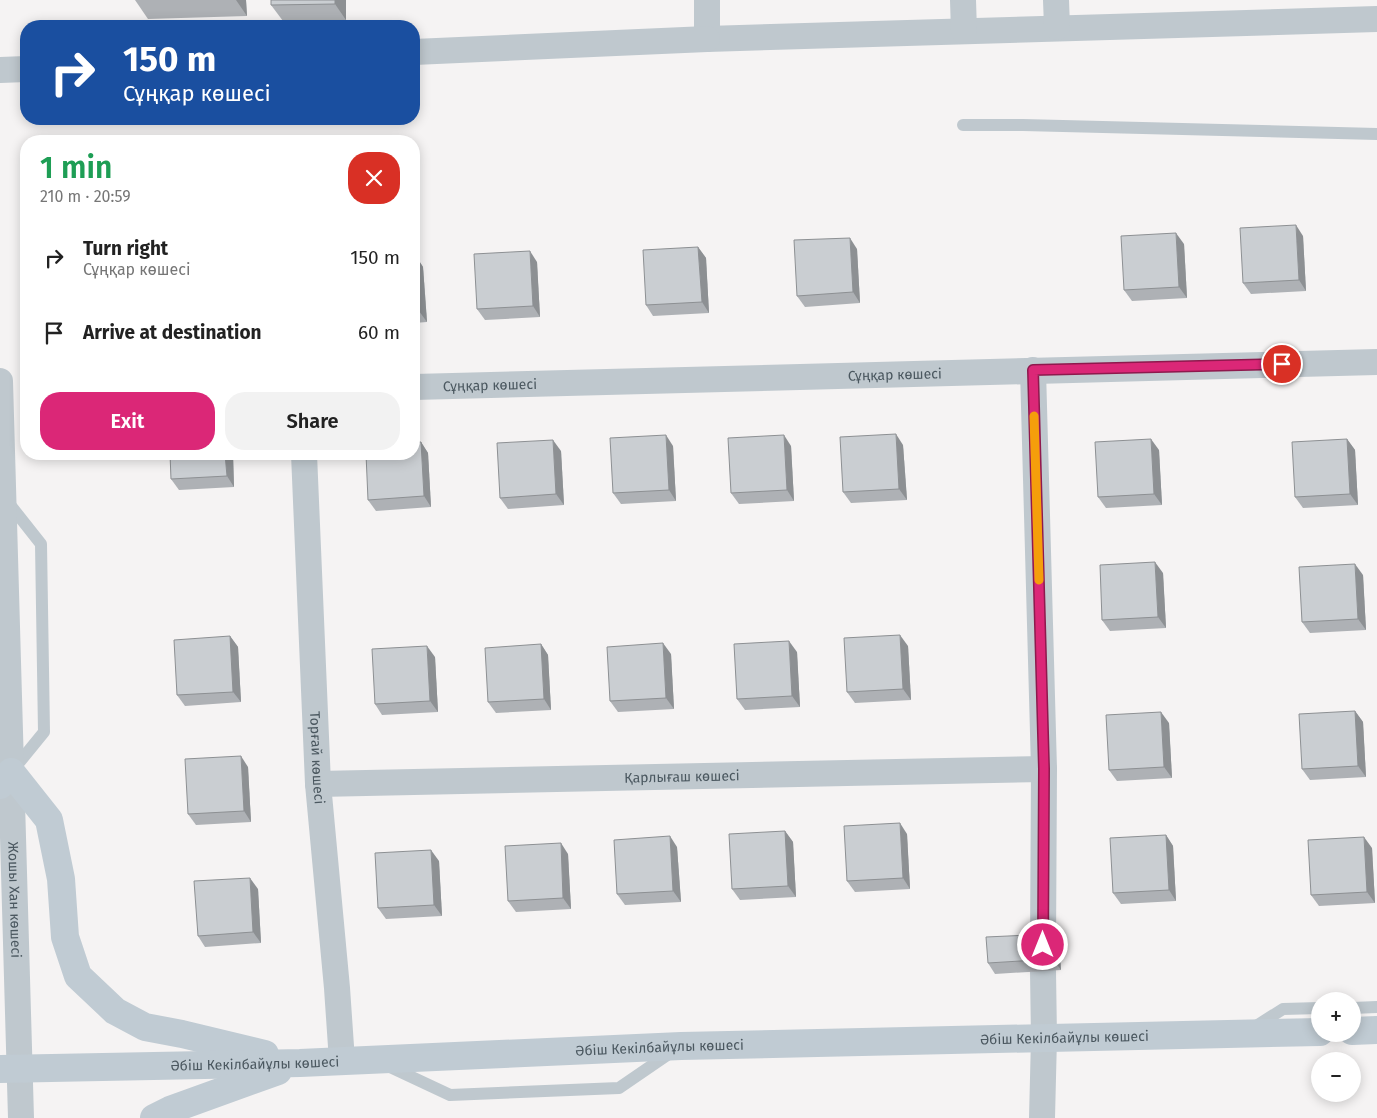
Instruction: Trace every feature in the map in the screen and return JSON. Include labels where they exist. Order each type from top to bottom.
[{"type":"street","points":[[707,0],[707,39]]},
{"type":"street","points":[[963,0],[964,31]]},
{"type":"street","points":[[1056,0],[1057,28]]},
{"type":"street","points":[[420,52],[707,39],[1377,18]]},
{"type":"street","points":[[0,70],[20,69]]},
{"type":"street","name":"Сұңқар көшесі","points":[[420,387],[1377,362]]},
{"type":"street","points":[[1033,370],[1044,769],[1043,945]]},
{"type":"street","name":"Жошы Хан көшесі","points":[[0,381],[10,1069],[21,1118]]},
{"type":"street","name":"Торғай көшесі","points":[[304,460],[318,784],[342,1061]]},
{"type":"street","name":"Қарлығаш көшесі","points":[[318,784],[1044,769]]},
{"type":"street","points":[[5,778],[49,820],[61,880],[65,937],[78,976],[115,1011],[145,1027],[182,1034],[300,1063]]},
{"type":"street","points":[[1042,1118],[1043,971]]},
{"type":"street","points":[[1361,1031],[1377,1030]]},
{"type":"street","name":"Әбіш Кекілбайұлы көшесі","points":[[10,1069],[300,1063],[681,1046],[1311,1032]]},
{"type":"street","points":[[154,1118],[170,1110],[300,1063]]},
{"type":"lane","points":[[963,125],[1023,124],[1377,134]]},
{"type":"lane","points":[[3,496],[41,544],[44,732],[5,778]]},
{"type":"lane","points":[[1361,1008],[1377,1007]]},
{"type":"lane","points":[[1244,1033],[1283,1009],[1311,1008]]},
{"type":"lane","points":[[375,1060],[450,1095],[619,1088],[681,1046]]},
{"type":"building","points":[[271,0],[335,0],[335,4],[271,5]]},
{"type":"building","points":[[1296,225],[1299,280],[1243,283],[1240,228]]},
{"type":"building","points":[[1176,233],[1179,287],[1124,290],[1121,236]]},
{"type":"building","points":[[850,238],[853,292],[797,296],[794,240]]},
{"type":"building","points":[[698,247],[702,302],[646,305],[643,250]]},
{"type":"building","points":[[530,251],[533,306],[477,309],[474,254]]},
{"type":"building","points":[[896,434],[899,489],[843,492],[840,437]]},
{"type":"building","points":[[666,435],[669,490],[613,493],[610,438]]},
{"type":"building","points":[[784,435],[787,490],[731,493],[728,438]]},
{"type":"building","points":[[1151,439],[1154,494],[1098,497],[1095,442]]},
{"type":"building","points":[[1347,439],[1350,494],[1295,497],[1292,442]]},
{"type":"building","points":[[553,440],[556,494],[500,498],[497,443]]},
{"type":"building","points":[[421,442],[424,496],[368,500],[366,460],[420,460]]},
{"type":"building","points":[[170,460],[226,460],[227,476],[171,479]]},
{"type":"building","points":[[1155,562],[1158,617],[1102,620],[1100,565]]},
{"type":"building","points":[[1355,564],[1358,619],[1302,622],[1299,567]]},
{"type":"building","points":[[900,635],[903,689],[847,692],[844,638]]},
{"type":"building","points":[[230,636],[233,692],[177,695],[174,640]]},
{"type":"building","points":[[789,641],[792,696],[737,699],[734,644]]},
{"type":"building","points":[[663,643],[666,698],[610,701],[607,647]]},
{"type":"building","points":[[541,644],[544,699],[488,702],[485,648]]},
{"type":"building","points":[[427,646],[430,701],[375,704],[372,649]]},
{"type":"building","points":[[1355,711],[1358,766],[1302,769],[1299,714]]},
{"type":"building","points":[[1161,712],[1164,767],[1109,770],[1106,715]]},
{"type":"building","points":[[241,756],[244,811],[188,814],[185,759]]},
{"type":"building","points":[[900,823],[903,878],[847,881],[844,826]]},
{"type":"building","points":[[785,831],[788,886],[732,889],[729,834]]},
{"type":"building","points":[[1166,835],[1169,890],[1113,893],[1110,838]]},
{"type":"building","points":[[670,836],[673,891],[617,894],[614,840]]},
{"type":"building","points":[[1364,837],[1367,892],[1311,895],[1308,840]]},
{"type":"building","points":[[561,843],[563,898],[508,901],[505,846]]},
{"type":"building","points":[[431,850],[434,905],[378,908],[375,853]]},
{"type":"building","points":[[250,878],[253,932],[198,936],[194,881]]},
{"type":"building","points":[[1052,934],[1053,959],[988,963],[986,937]]},
{"type":"slow traffic","points":[[1034,416],[1039,580]]},
{"type":"route","points":[[1043,945],[1044,769],[1033,370],[1282,364]]}]
